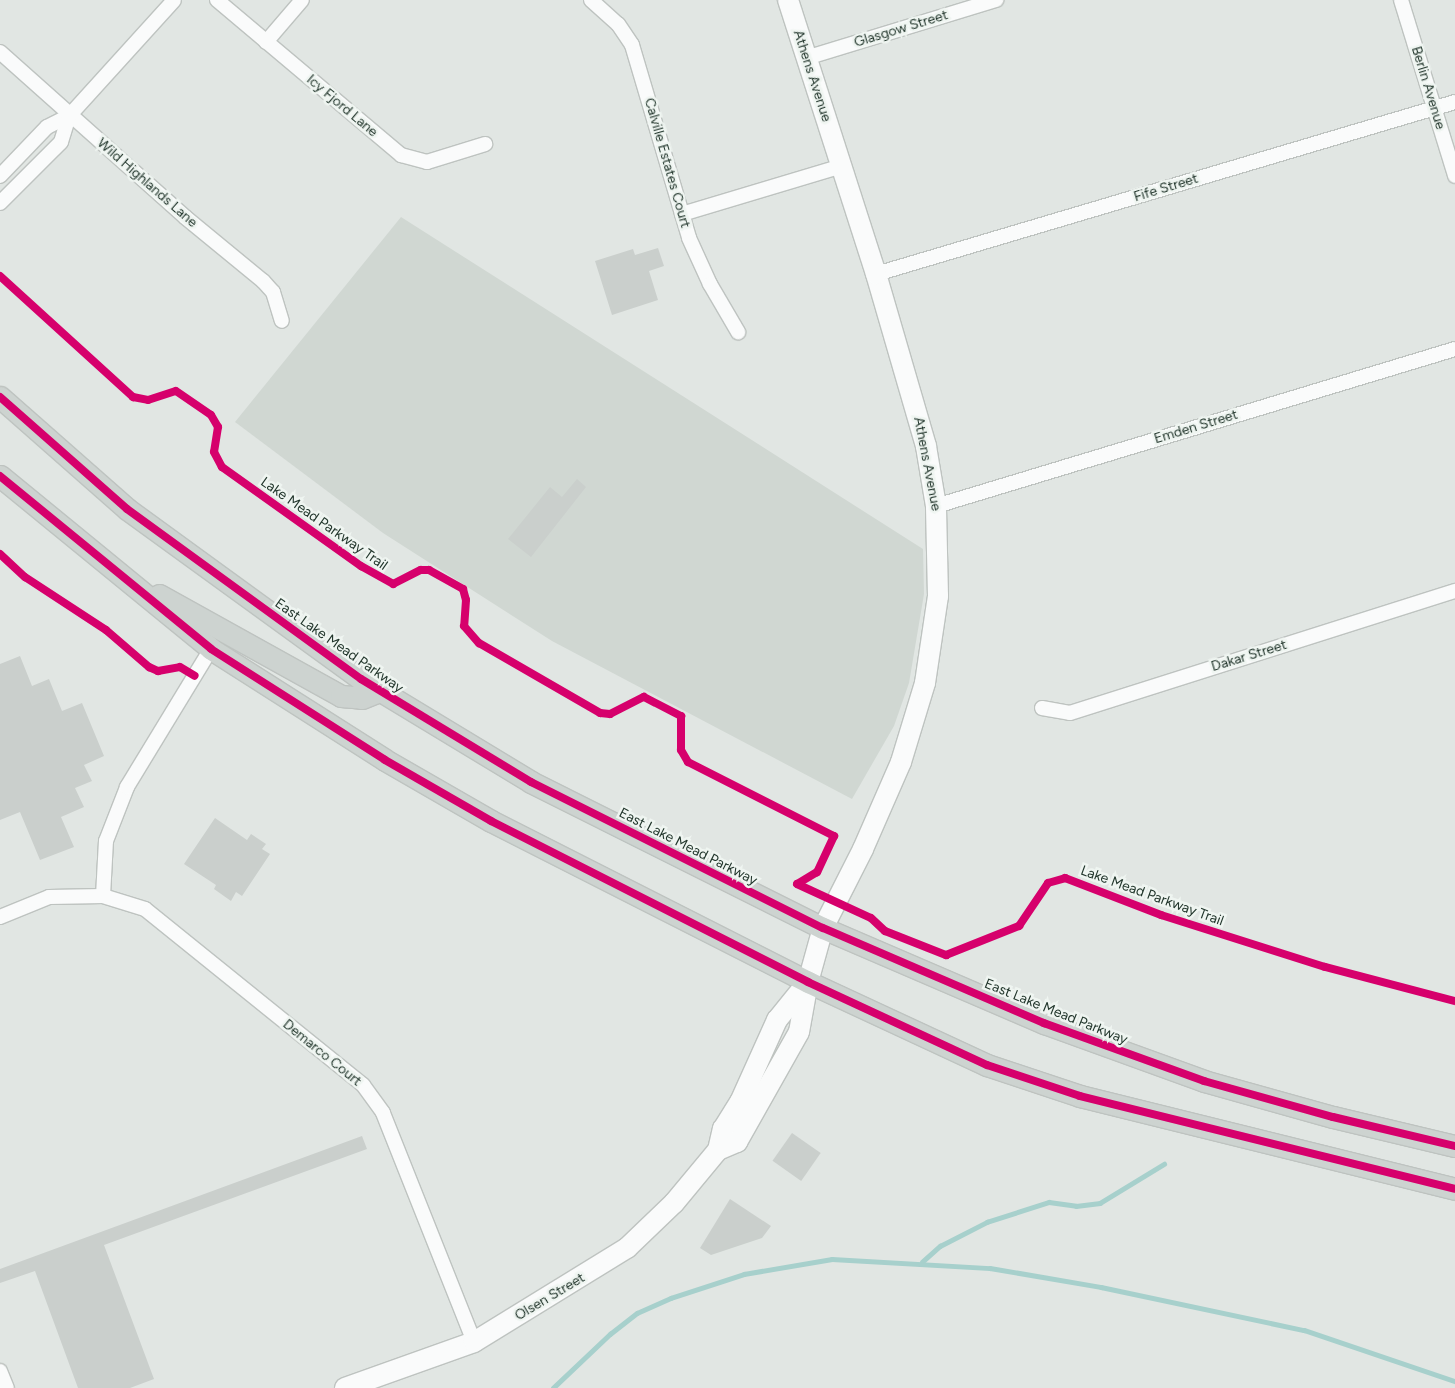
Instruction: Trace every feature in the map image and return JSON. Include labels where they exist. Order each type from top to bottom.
[{"type":"main road","name":"East Lake Mead Parkway","points":[[0,397],[128,509],[379,691],[531,782],[823,928],[1044,1023],[1204,1081],[1333,1117],[1455,1146]]},
{"type":"main road","points":[[0,476],[104,564],[211,649],[385,760],[491,821],[808,982],[987,1065],[1080,1096],[1455,1189]]},
{"type":"main road","points":[[104,564],[341,696],[362,698],[379,691]]},
{"type":"street","points":[[0,176],[47,127],[69,116],[174,0]]},
{"type":"street","name":"Icy Fjord Lane","points":[[217,0],[401,155],[413,161],[427,162],[485,144]]},
{"type":"street","points":[[266,42],[302,0]]},
{"type":"street","name":"Calville Estates Court","points":[[591,0],[618,24],[632,45],[682,214],[699,262],[738,332]]},
{"type":"street","name":"Athens Avenue","points":[[788,0],[876,274],[926,446],[936,506],[938,596],[925,683],[894,780],[823,928],[815,955]]},
{"type":"street","name":"Glasgow Street","points":[[806,58],[996,0]]},
{"type":"street","name":"Berlin Avenue","points":[[1400,0],[1455,176]]},
{"type":"street","name":"Wild Highlands Lane","points":[[0,52],[69,116],[263,281],[274,292],[282,321]]},
{"type":"street","name":"Fife Street","points":[[876,274],[1455,102]]},
{"type":"street","points":[[0,203],[61,142],[69,116]]},
{"type":"street","points":[[682,214],[842,166]]},
{"type":"street","name":"Emden Street","points":[[936,506],[1455,349]]},
{"type":"street","name":"Dakar Street","points":[[1042,708],[1070,712],[1455,591]]},
{"type":"street","points":[[103,896],[106,840],[127,787],[211,649]]},
{"type":"street","name":"Demarco Court","points":[[0,917],[49,897],[103,896],[145,909],[363,1085],[383,1113],[474,1342]]},
{"type":"street","name":"Olsen Street","points":[[345,1388],[474,1342],[628,1248],[674,1203],[718,1150],[737,1142],[767,1094],[799,1032],[815,955]]},
{"type":"street","points":[[0,1371],[7,1388]]},
{"type":"shaded area","points":[[401,217],[923,549],[924,594],[909,683],[894,726],[852,799],[552,641],[383,533],[235,422]]},
{"type":"building","points":[[658,248],[664,266],[649,271],[658,300],[612,315],[595,261],[633,249],[635,255]]},
{"type":"building","points":[[577,479],[586,487],[531,557],[508,539],[550,487],[562,497]]},
{"type":"building","points":[[20,656],[32,686],[49,679],[62,711],[82,703],[104,756],[84,765],[92,781],[75,788],[84,807],[61,817],[74,847],[40,860],[20,812],[0,820],[0,664]]},
{"type":"building","points":[[215,818],[247,840],[251,834],[266,844],[262,849],[270,854],[242,896],[236,892],[231,901],[214,889],[216,885],[184,864]]},
{"type":"building","points":[[792,1133],[821,1153],[801,1181],[772,1161]]},
{"type":"building","points":[[362,1136],[367,1149],[104,1245],[154,1379],[130,1388],[78,1388],[35,1271],[0,1283],[0,1269]]},
{"type":"building","points":[[730,1199],[771,1226],[762,1238],[711,1255],[700,1248]]},
{"type":"waterway","points":[[922,1262],[940,1246],[987,1222],[1049,1202],[1076,1206],[1100,1203],[1164,1164]]},
{"type":"waterway","points":[[553,1388],[610,1334],[637,1313],[671,1298],[744,1274],[832,1259],[990,1268],[1101,1287],[1304,1330],[1455,1381]]},
{"type":"cycle path","name":"Lake Mead Parkway Trail","points":[[0,276],[133,397],[148,400],[176,391],[211,415],[218,427],[214,452],[222,467],[361,566],[393,584],[421,570],[429,570],[463,589],[466,600],[464,626],[479,643],[600,713],[610,714],[644,697],[681,716],[681,750],[688,762],[834,836],[817,872],[797,884],[871,918],[885,931],[946,955],[1019,926],[1048,883],[1065,878],[1161,915],[1325,967],[1455,1001]]},
{"type":"cycle path","points":[[0,397],[127,509],[361,679],[531,782],[823,928],[1044,1023],[1204,1081],[1333,1117],[1455,1146]]},
{"type":"cycle path","points":[[0,476],[211,649],[385,760],[491,821],[808,982],[987,1065],[1080,1096],[1455,1189]]},
{"type":"cycle path","points":[[0,554],[25,577],[106,630],[149,667],[158,671],[180,667],[195,676]]}]
